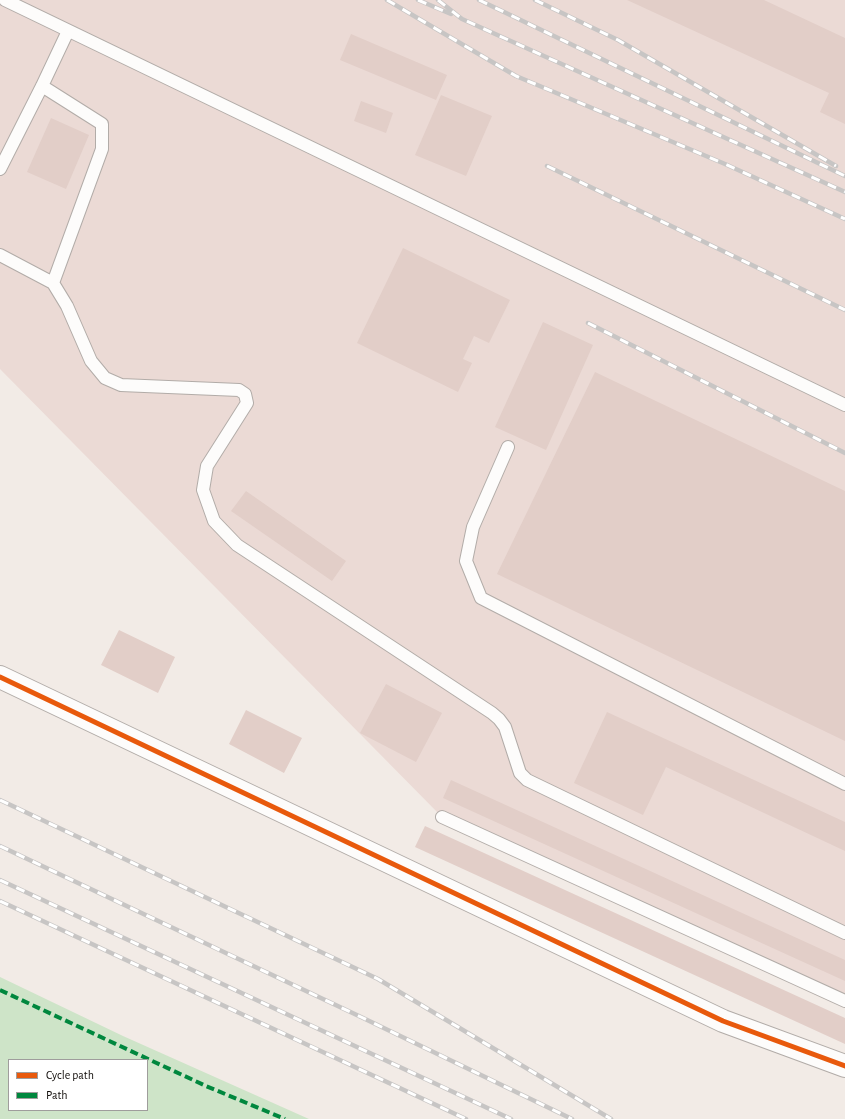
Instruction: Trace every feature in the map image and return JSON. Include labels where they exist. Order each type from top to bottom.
[{"type":"street","points":[[0,677],[723,1021],[845,1066]]},
{"type":"lane","points":[[5,0],[845,405]]},
{"type":"lane","points":[[0,169],[68,31]]},
{"type":"lane","points":[[42,86],[102,124],[102,149],[53,283]]},
{"type":"lane","points":[[0,255],[53,283],[67,306],[91,361],[105,378],[121,385],[239,390],[245,394],[247,403],[207,466],[203,490],[214,521],[237,545],[492,713],[505,727],[520,773],[526,780],[845,933]]},
{"type":"lane","points":[[508,447],[474,527],[466,561],[480,598],[845,784]]},
{"type":"lane","points":[[442,817],[845,1001]]},
{"type":"shaded area","points":[[0,0],[845,0],[845,1003],[442,817],[0,369]]},
{"type":"green space","points":[[0,977],[123,1036],[309,1119],[0,1119]]},
{"type":"building","points":[[627,0],[764,0],[845,38],[845,124],[820,112],[829,93]]},
{"type":"building","points":[[351,34],[447,75],[436,100],[340,60]]},
{"type":"building","points":[[441,95],[492,116],[466,176],[415,155]]},
{"type":"building","points":[[361,101],[393,113],[386,133],[354,121]]},
{"type":"building","points":[[51,118],[89,135],[66,189],[27,172]]},
{"type":"building","points":[[403,248],[510,300],[489,343],[474,336],[463,359],[472,363],[458,392],[357,343]]},
{"type":"building","points":[[543,322],[593,345],[546,450],[495,427]]},
{"type":"building","points":[[595,372],[845,491],[845,741],[497,574]]},
{"type":"building","points":[[246,491],[346,561],[332,581],[231,511]]},
{"type":"building","points":[[119,630],[175,657],[158,693],[101,665]]},
{"type":"building","points":[[386,684],[442,713],[416,762],[360,733]]},
{"type":"building","points":[[246,710],[302,738],[284,773],[229,744]]},
{"type":"building","points":[[607,712],[845,822],[845,851],[666,767],[643,815],[574,783]]},
{"type":"building","points":[[451,780],[845,960],[845,981],[443,798]]},
{"type":"building","points":[[425,826],[845,1018],[845,1044],[415,847]]},
{"type":"railway","points":[[387,0],[516,76],[725,164],[845,219]]},
{"type":"railway","points":[[418,0],[451,14]]},
{"type":"railway","points":[[438,0],[462,19],[845,192]]},
{"type":"railway","points":[[479,0],[845,176]]},
{"type":"railway","points":[[535,0],[618,40],[836,166]]},
{"type":"railway","points":[[547,166],[845,310]]},
{"type":"railway","points":[[588,323],[845,453]]},
{"type":"railway","points":[[0,800],[378,979],[611,1119]]},
{"type":"railway","points":[[0,846],[572,1119]]},
{"type":"railway","points":[[0,880],[511,1119]]},
{"type":"railway","points":[[0,901],[466,1119]]},
{"type":"marked path","points":[[0,990],[206,1086],[285,1119]]},
{"type":"cycle path","points":[[0,677],[723,1021],[845,1066]]}]
